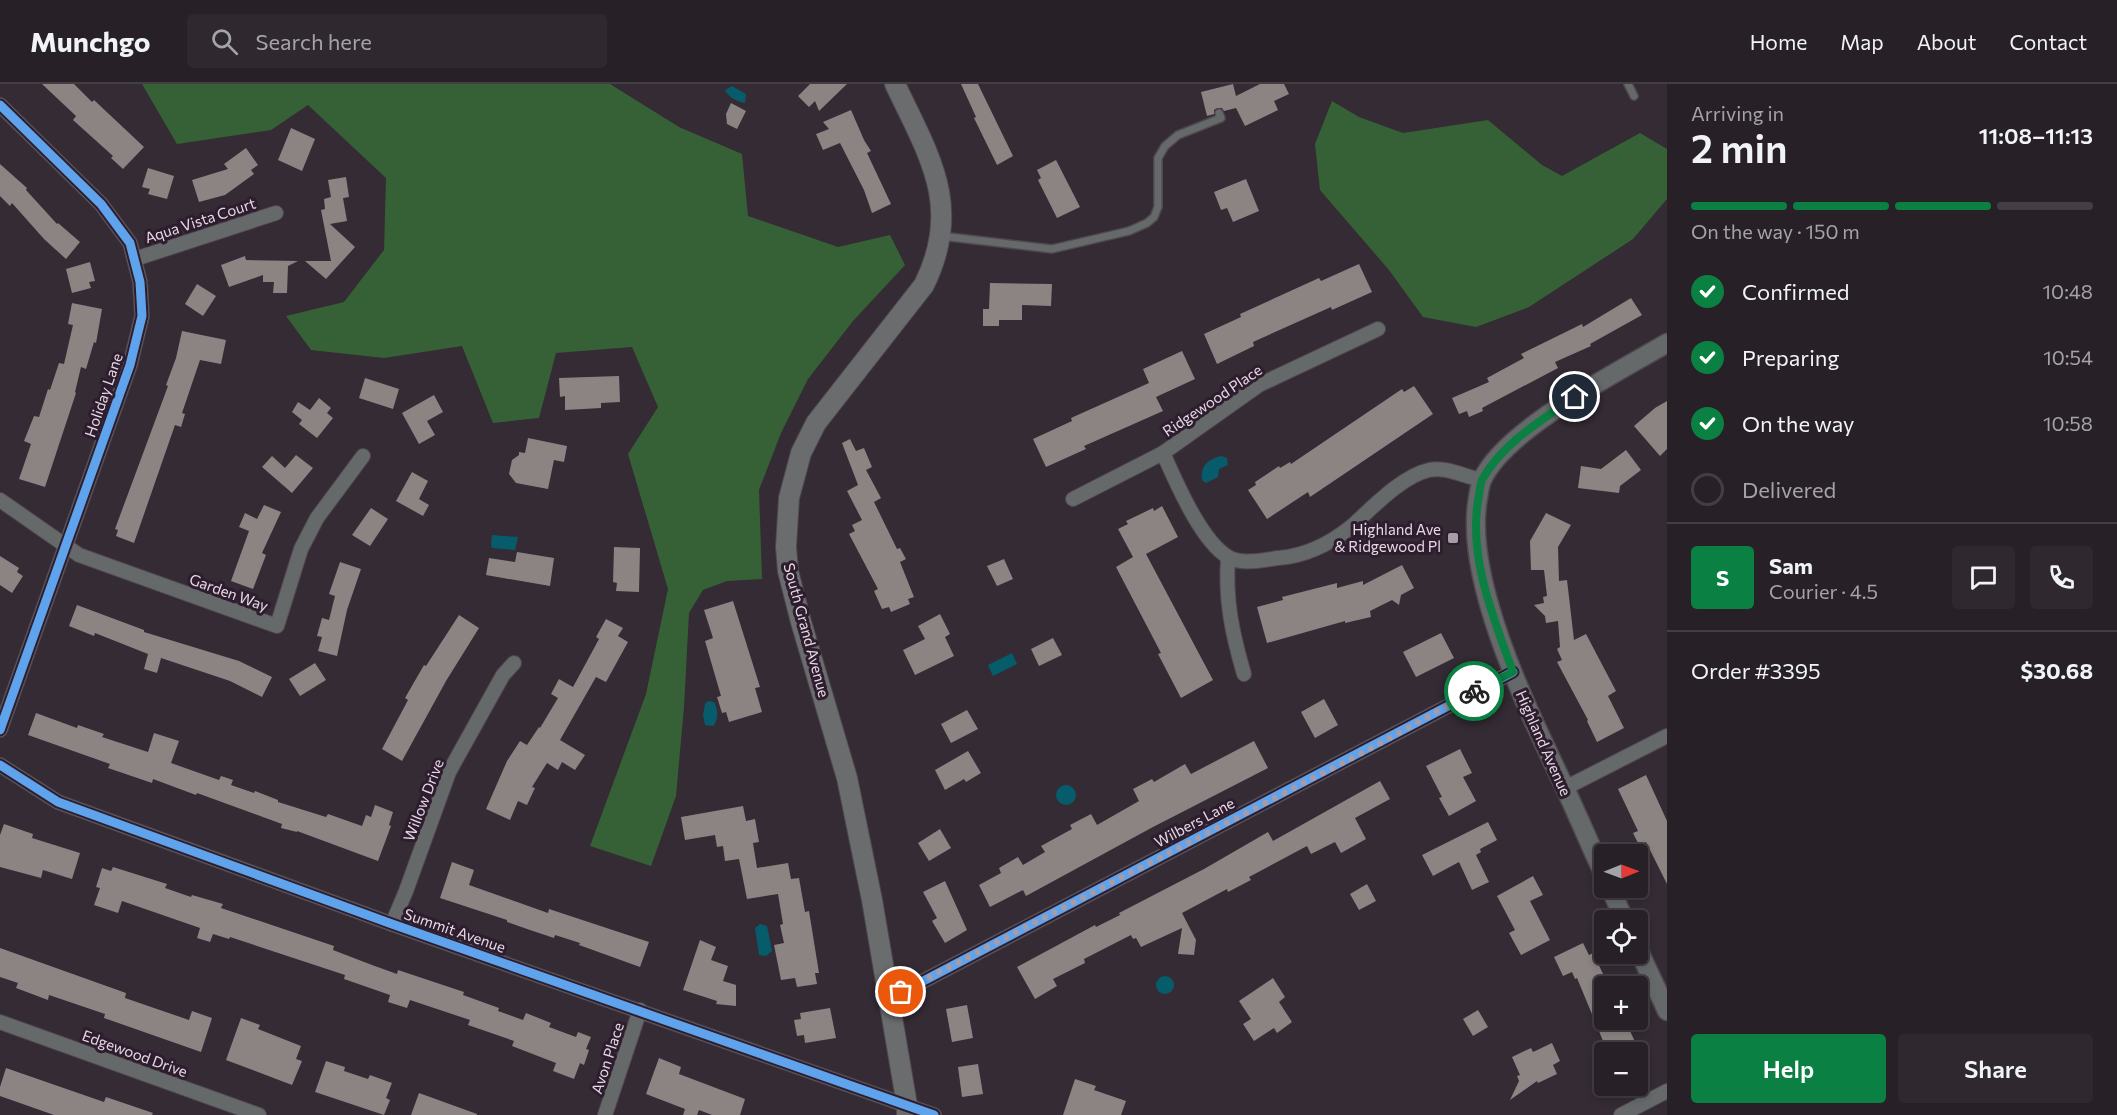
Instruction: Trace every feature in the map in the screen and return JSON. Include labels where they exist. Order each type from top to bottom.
[{"type":"main road","name":"South Grand Avenue","points":[[895,84],[937,180],[942,208],[941,236],[935,263],[924,285],[816,423],[801,453],[789,498],[786,547],[788,571],[801,622],[848,778],[867,872],[907,1110]]},
{"type":"street","name":"Holiday Lane","points":[[0,105],[101,204],[130,243],[135,259],[141,300],[138,336],[98,457],[0,730]]},
{"type":"street","name":"Aqua Vista Court","points":[[135,259],[276,213]]},
{"type":"street","name":"Ridgewood Place","points":[[1073,499],[1163,453],[1259,385],[1378,329]]},
{"type":"street","name":"Highland Avenue","points":[[1594,853],[1513,672],[1491,609],[1475,522],[1482,480],[1493,463],[1514,441],[1585,390],[1667,343]]},
{"type":"street","name":"Ridgewood Place","points":[[1163,453],[1193,515],[1215,545],[1228,557]]},
{"type":"street","name":"Garden Way","points":[[0,500],[79,555],[278,626],[301,549],[317,518],[363,456]]},
{"type":"street","points":[[1244,674],[1230,625],[1227,600],[1228,557],[1240,561],[1270,559],[1291,557],[1315,550],[1339,537],[1404,482],[1426,470],[1437,468],[1482,480]]},
{"type":"street","name":"Willow Drive","points":[[392,924],[449,772],[503,675],[514,663]]},
{"type":"street","name":"Wilbers Lane","points":[[889,999],[1513,672]]},
{"type":"street","points":[[1565,788],[1667,736]]},
{"type":"street","name":"Summit Avenue","points":[[0,765],[58,802],[392,924],[640,1010],[907,1110],[934,1115]]},
{"type":"street","points":[[1645,964],[1667,1011]]},
{"type":"street","name":"Avon Place","points":[[605,1115],[640,1010]]},
{"type":"street","name":"Edgewood Drive","points":[[0,1022],[260,1115]]},
{"type":"street","points":[[1621,1115],[1667,1091]]},
{"type":"lane","points":[[1628,84],[1634,96]]},
{"type":"lane","points":[[941,236],[1052,249],[1129,231],[1147,223],[1154,217],[1158,207],[1158,158],[1165,146],[1178,135],[1221,118],[1220,113]]},
{"type":"green space","points":[[142,84],[610,84],[679,127],[742,154],[748,216],[838,247],[890,235],[905,265],[853,321],[808,379],[781,433],[759,490],[762,579],[727,581],[703,590],[689,613],[676,796],[651,866],[590,846],[646,694],[668,589],[628,454],[658,407],[632,347],[556,353],[539,418],[493,423],[462,346],[384,358],[311,350],[286,316],[344,302],[384,250],[386,178],[308,105],[271,130],[177,144]]},
{"type":"green space","points":[[1332,101],[1359,117],[1403,133],[1488,120],[1542,165],[1562,176],[1640,133],[1667,149],[1667,199],[1633,239],[1529,307],[1476,327],[1423,317],[1389,270],[1320,190],[1315,144]]},
{"type":"water","points":[[732,86],[746,94],[745,103],[739,102],[726,93],[725,90]]},
{"type":"water","points":[[1222,456],[1227,458],[1228,465],[1219,469],[1218,477],[1206,483],[1202,480],[1204,467],[1209,461]]},
{"type":"water","points":[[492,535],[518,537],[515,550],[492,548]]},
{"type":"water","points":[[1012,653],[1017,664],[993,676],[988,665]]},
{"type":"water","points":[[708,701],[714,702],[717,711],[717,718],[713,726],[705,725],[703,715],[705,704]]},
{"type":"water","points":[[1066,785],[1073,788],[1076,795],[1073,802],[1066,805],[1059,802],[1056,795],[1059,788]]},
{"type":"water","points":[[760,924],[767,926],[772,951],[766,956],[759,955],[755,928]]},
{"type":"water","points":[[1165,976],[1171,979],[1174,985],[1171,991],[1165,994],[1159,991],[1156,985],[1159,979]]},
{"type":"building","points":[[42,84],[74,84],[144,147],[123,169],[111,158],[113,156],[73,120],[76,116]]},
{"type":"building","points":[[810,84],[847,84],[819,111],[815,101],[809,107],[798,96]]},
{"type":"building","points":[[961,84],[978,84],[1013,156],[997,165],[974,118],[976,117]]},
{"type":"building","points":[[1233,84],[1236,96],[1260,84],[1284,84],[1289,94],[1274,101],[1278,110],[1245,126],[1236,108],[1224,111],[1222,108],[1217,108],[1214,114],[1207,116],[1201,92]]},
{"type":"building","points":[[731,103],[746,111],[737,129],[727,124],[726,114]]},
{"type":"building","points":[[851,110],[871,151],[867,153],[891,204],[872,213],[864,190],[840,143],[823,150],[816,134],[829,129],[823,122]]},
{"type":"building","points":[[291,128],[315,139],[302,171],[278,160]]},
{"type":"building","points":[[246,148],[258,165],[251,170],[254,174],[225,195],[199,202],[192,180],[228,169],[224,164]]},
{"type":"building","points":[[1056,160],[1080,207],[1057,218],[1038,180],[1041,178],[1037,170]]},
{"type":"building","points":[[0,164],[27,188],[26,190],[57,224],[80,242],[66,259],[44,239],[12,203],[10,206],[0,196]]},
{"type":"building","points":[[148,168],[174,176],[167,199],[148,194],[150,189],[142,187]]},
{"type":"building","points":[[346,177],[349,197],[343,198],[347,221],[330,224],[355,247],[326,279],[305,261],[331,261],[321,210],[325,209],[324,199],[331,197],[328,180]]},
{"type":"building","points":[[1246,179],[1259,211],[1233,222],[1227,208],[1221,210],[1214,192]]},
{"type":"building","points":[[245,256],[246,260],[298,261],[288,266],[287,293],[273,293],[274,282],[263,282],[263,275],[229,287],[221,265]]},
{"type":"building","points":[[90,262],[95,281],[89,282],[91,288],[72,293],[66,269]]},
{"type":"building","points":[[1359,264],[1372,292],[1332,310],[1331,307],[1253,342],[1254,346],[1217,364],[1204,334],[1241,317],[1240,314],[1319,278],[1321,281]]},
{"type":"building","points":[[990,283],[1052,284],[1051,306],[1022,305],[1022,320],[999,320],[999,326],[983,326],[983,309],[989,309]]},
{"type":"building","points":[[197,284],[216,296],[203,316],[185,304]]},
{"type":"building","points":[[1631,298],[1642,315],[1590,344],[1591,346],[1555,362],[1558,368],[1482,408],[1483,411],[1469,417],[1467,411],[1459,414],[1452,398],[1489,382],[1487,378],[1524,358],[1521,354],[1582,324],[1583,327]]},
{"type":"building","points":[[72,303],[102,309],[96,343],[94,342],[86,369],[81,367],[76,393],[45,487],[19,479],[31,444],[24,441],[34,416],[39,417],[59,363],[64,364],[73,325],[68,324]]},
{"type":"building","points":[[182,331],[226,340],[221,364],[200,360],[182,413],[185,414],[181,427],[175,425],[134,543],[116,536],[118,530],[115,529],[168,386],[166,385],[176,358]]},
{"type":"building","points":[[1182,351],[1195,379],[1156,397],[1163,411],[1084,446],[1086,449],[1046,467],[1033,439],[1072,421],[1071,418],[1149,383],[1143,369]]},
{"type":"building","points":[[619,376],[620,402],[601,403],[601,408],[565,410],[565,396],[560,397],[559,378]]},
{"type":"building","points":[[365,378],[399,389],[393,409],[359,398]]},
{"type":"building","points":[[1414,386],[1433,414],[1310,497],[1308,492],[1267,519],[1248,490],[1256,485],[1255,482],[1279,466],[1280,468],[1290,462],[1291,464],[1402,389],[1404,392]]},
{"type":"building","points":[[434,395],[443,412],[427,421],[435,435],[419,444],[402,413]]},
{"type":"building","points":[[319,398],[331,408],[327,413],[333,418],[317,438],[299,424],[302,420],[292,412],[298,402],[310,410]]},
{"type":"building","points":[[1667,401],[1667,449],[1660,456],[1634,426]]},
{"type":"building","points":[[528,438],[567,446],[564,462],[554,460],[548,489],[516,483],[509,474],[512,460],[519,455],[519,452],[525,453]]},
{"type":"building","points":[[850,439],[856,451],[864,448],[872,467],[866,470],[881,498],[874,502],[897,549],[900,548],[906,559],[900,562],[914,597],[908,599],[910,604],[891,612],[889,607],[882,609],[874,591],[878,589],[849,534],[855,531],[852,525],[862,520],[847,491],[858,485],[842,443]]},
{"type":"building","points":[[1626,450],[1641,470],[1620,486],[1619,493],[1578,488],[1581,466],[1601,469]]},
{"type":"building","points":[[296,455],[313,468],[292,493],[262,467],[272,456],[285,468]]},
{"type":"building","points":[[412,472],[428,481],[419,499],[429,505],[423,516],[396,501]]},
{"type":"building","points":[[264,505],[281,512],[262,553],[266,555],[253,589],[231,581],[249,531],[239,527],[245,513],[257,519]]},
{"type":"building","points":[[1162,506],[1178,537],[1146,554],[1213,680],[1181,698],[1158,654],[1161,653],[1116,567],[1133,557],[1118,529],[1128,524],[1126,521]]},
{"type":"building","points":[[371,508],[388,519],[370,546],[352,535]]},
{"type":"building","points":[[1546,513],[1571,525],[1558,547],[1559,581],[1567,580],[1574,640],[1586,634],[1616,691],[1608,696],[1624,728],[1597,742],[1557,662],[1562,660],[1557,649],[1560,647],[1558,621],[1546,623],[1545,616],[1534,605],[1544,603],[1543,597],[1547,596],[1544,570],[1531,570],[1530,541]]},
{"type":"building","points":[[614,547],[640,548],[639,592],[616,591],[617,583],[613,582]]},
{"type":"building","points":[[517,552],[554,558],[550,586],[486,575],[489,558],[515,562]]},
{"type":"building","points":[[0,556],[19,568],[17,572],[23,576],[12,593],[0,585]]},
{"type":"building","points":[[1004,559],[1013,579],[997,586],[987,566]]},
{"type":"building","points":[[340,562],[361,569],[347,610],[337,656],[318,651],[322,637],[317,636],[322,618],[329,620],[335,596],[329,594]]},
{"type":"building","points":[[1402,565],[1414,588],[1401,595],[1399,605],[1392,600],[1370,611],[1371,617],[1345,623],[1345,621],[1267,643],[1257,607],[1283,600],[1282,597],[1337,583],[1337,588],[1363,581],[1363,585]]},
{"type":"building","points":[[733,601],[760,687],[755,688],[762,712],[729,722],[726,712],[722,713],[717,697],[721,696],[705,641],[713,638],[704,610]]},
{"type":"building","points":[[77,605],[144,630],[144,632],[239,661],[272,677],[262,697],[230,681],[161,658],[157,673],[144,669],[148,654],[95,633],[94,636],[69,626]]},
{"type":"building","points":[[940,614],[950,634],[945,637],[954,656],[915,675],[903,650],[925,639],[918,626]]},
{"type":"building","points":[[459,615],[479,628],[446,681],[402,761],[382,749],[408,700],[405,698],[424,665],[426,666]]},
{"type":"building","points":[[606,619],[623,628],[618,636],[628,642],[606,682],[596,677],[560,740],[585,755],[575,770],[562,762],[558,770],[547,763],[532,787],[535,788],[527,805],[518,801],[510,820],[486,809],[507,761],[520,741],[527,745],[558,698],[551,694],[559,679],[573,687],[599,639],[596,637]]},
{"type":"building","points":[[1441,633],[1454,658],[1416,677],[1403,652]]},
{"type":"building","points":[[1053,638],[1062,655],[1039,666],[1031,649]]},
{"type":"building","points":[[315,663],[326,680],[300,696],[289,679]]},
{"type":"building","points":[[1324,699],[1338,725],[1315,738],[1301,712]]},
{"type":"building","points":[[967,710],[978,729],[951,743],[941,724]]},
{"type":"building","points":[[36,713],[77,728],[78,725],[104,734],[102,737],[148,752],[154,733],[179,741],[171,763],[219,780],[221,776],[233,780],[231,785],[254,793],[255,791],[278,800],[278,802],[326,817],[328,814],[362,826],[366,815],[371,817],[375,805],[393,812],[389,825],[391,826],[378,861],[297,831],[281,828],[282,824],[197,793],[196,795],[153,779],[152,783],[108,768],[110,764],[28,735]]},
{"type":"building","points":[[1254,741],[1268,768],[1026,896],[1023,890],[990,907],[979,885],[1001,873],[999,868],[1018,857],[1023,865],[1045,852],[1041,846],[1072,829],[1070,825],[1091,814],[1097,825],[1139,801],[1133,789],[1152,779],[1154,782],[1185,764],[1191,774]]},
{"type":"building","points":[[1460,749],[1472,773],[1463,777],[1476,801],[1449,816],[1426,766]]},
{"type":"building","points":[[968,751],[981,773],[966,782],[964,779],[945,790],[935,770]]},
{"type":"building","points":[[1646,775],[1667,821],[1667,884],[1648,844],[1646,842],[1638,844],[1633,833],[1638,831],[1618,789]]},
{"type":"building","points":[[1380,781],[1390,799],[1355,818],[1366,839],[1341,853],[1335,842],[1311,854],[1307,846],[1249,877],[1251,880],[1228,892],[1227,889],[1182,913],[1196,940],[1194,955],[1178,954],[1182,928],[1141,947],[1136,938],[1133,939],[1131,935],[1084,959],[1085,963],[1053,979],[1057,986],[1035,999],[1017,967],[1095,925],[1096,927],[1120,915],[1119,913],[1204,869],[1268,832],[1273,841]]},
{"type":"building","points":[[743,806],[746,821],[755,819],[759,842],[753,843],[757,868],[788,863],[791,879],[799,878],[805,912],[809,911],[819,973],[815,973],[817,984],[797,987],[795,978],[781,980],[774,945],[784,943],[778,894],[747,899],[739,859],[725,861],[723,846],[717,847],[715,835],[685,840],[681,817]]},
{"type":"building","points":[[1488,822],[1497,840],[1480,849],[1481,852],[1476,855],[1489,882],[1472,890],[1459,862],[1433,876],[1422,855]]},
{"type":"building","points":[[4,824],[33,834],[32,838],[80,853],[72,879],[43,870],[41,878],[0,867],[0,835]]},
{"type":"building","points":[[940,829],[951,848],[929,861],[918,843]]},
{"type":"building","points":[[452,862],[474,870],[469,885],[548,913],[549,909],[649,942],[640,967],[579,945],[580,943],[555,935],[554,938],[440,898]]},
{"type":"building","points":[[113,867],[167,884],[165,888],[191,897],[192,895],[223,904],[221,908],[334,946],[333,950],[397,974],[398,970],[464,992],[463,995],[499,1008],[498,1011],[523,1020],[526,1013],[551,1023],[549,1027],[576,1037],[578,1032],[591,1037],[586,1049],[589,1050],[584,1065],[580,1063],[574,1079],[553,1071],[556,1063],[512,1046],[514,1041],[468,1025],[470,1020],[410,1000],[407,1008],[388,1002],[390,995],[344,979],[345,975],[230,937],[229,939],[213,934],[210,942],[197,938],[200,928],[122,901],[118,913],[94,905],[100,888],[96,887],[102,868],[111,871]]},
{"type":"building","points":[[1533,876],[1543,895],[1530,901],[1550,940],[1521,955],[1509,933],[1515,930],[1497,896]]},
{"type":"building","points":[[945,881],[967,930],[945,943],[932,921],[937,918],[923,892]]},
{"type":"building","points":[[1367,884],[1376,901],[1359,910],[1350,894]]},
{"type":"building","points":[[700,940],[716,947],[711,960],[728,966],[723,981],[736,985],[736,1006],[716,1004],[717,1001],[683,990]]},
{"type":"building","points":[[1583,943],[1589,955],[1593,953],[1594,964],[1598,964],[1604,976],[1594,976],[1594,1019],[1577,978],[1575,979],[1572,972],[1563,976],[1554,957]]},
{"type":"building","points":[[0,948],[126,993],[125,998],[189,1020],[192,1011],[212,1018],[201,1052],[104,1018],[105,1014],[49,995],[48,1000],[16,988],[18,983],[0,977]]},
{"type":"building","points":[[1273,978],[1285,997],[1279,1002],[1292,1022],[1277,1033],[1274,1028],[1254,1041],[1243,1024],[1251,1019],[1239,1001]]},
{"type":"building","points":[[967,1005],[973,1038],[952,1042],[946,1009]]},
{"type":"building","points":[[830,1008],[836,1038],[805,1043],[804,1035],[797,1036],[794,1020],[801,1019],[800,1013]]},
{"type":"building","points":[[1478,1010],[1488,1027],[1473,1036],[1463,1019]]},
{"type":"building","points":[[241,1018],[260,1025],[258,1029],[301,1046],[296,1059],[302,1061],[292,1085],[226,1060]]},
{"type":"building","points":[[1598,1030],[1630,1030],[1635,1042],[1603,1042]]},
{"type":"building","points":[[1552,1043],[1560,1061],[1553,1065],[1557,1074],[1538,1083],[1537,1081],[1510,1100],[1519,1081],[1517,1076],[1520,1075],[1512,1057],[1531,1048],[1533,1052]]},
{"type":"building","points":[[659,1058],[681,1067],[679,1074],[745,1099],[740,1115],[712,1115],[699,1110],[697,1115],[683,1115],[685,1109],[646,1094]]},
{"type":"building","points":[[326,1061],[345,1067],[344,1071],[368,1079],[370,1075],[392,1083],[386,1098],[390,1100],[384,1115],[315,1092]]},
{"type":"building","points":[[978,1064],[983,1094],[962,1097],[958,1067]]},
{"type":"building","points":[[6,1068],[104,1102],[106,1097],[153,1113],[152,1115],[54,1115],[0,1096],[0,1087]]},
{"type":"building","points":[[1075,1079],[1096,1086],[1094,1090],[1126,1101],[1121,1115],[1063,1115]]},
{"type":"building","points":[[419,1093],[477,1114],[477,1115],[411,1115]]},
{"type":"cycle path","points":[[0,105],[101,204],[130,243],[140,282],[142,316],[130,365],[0,730]]},
{"type":"cycle path","points":[[889,999],[1513,672]]},
{"type":"cycle path","points":[[0,765],[58,802],[392,924],[934,1115]]},
{"type":"way so far","points":[[901,992],[1377,745],[1474,691]]},
{"type":"place","name":"Highland Ave & Ridgewood Pl","points":[[1453,538]]},
{"type":"route","points":[[1474,691],[1513,672],[1498,633],[1481,566],[1475,522],[1482,480],[1510,444],[1575,397]]}]
